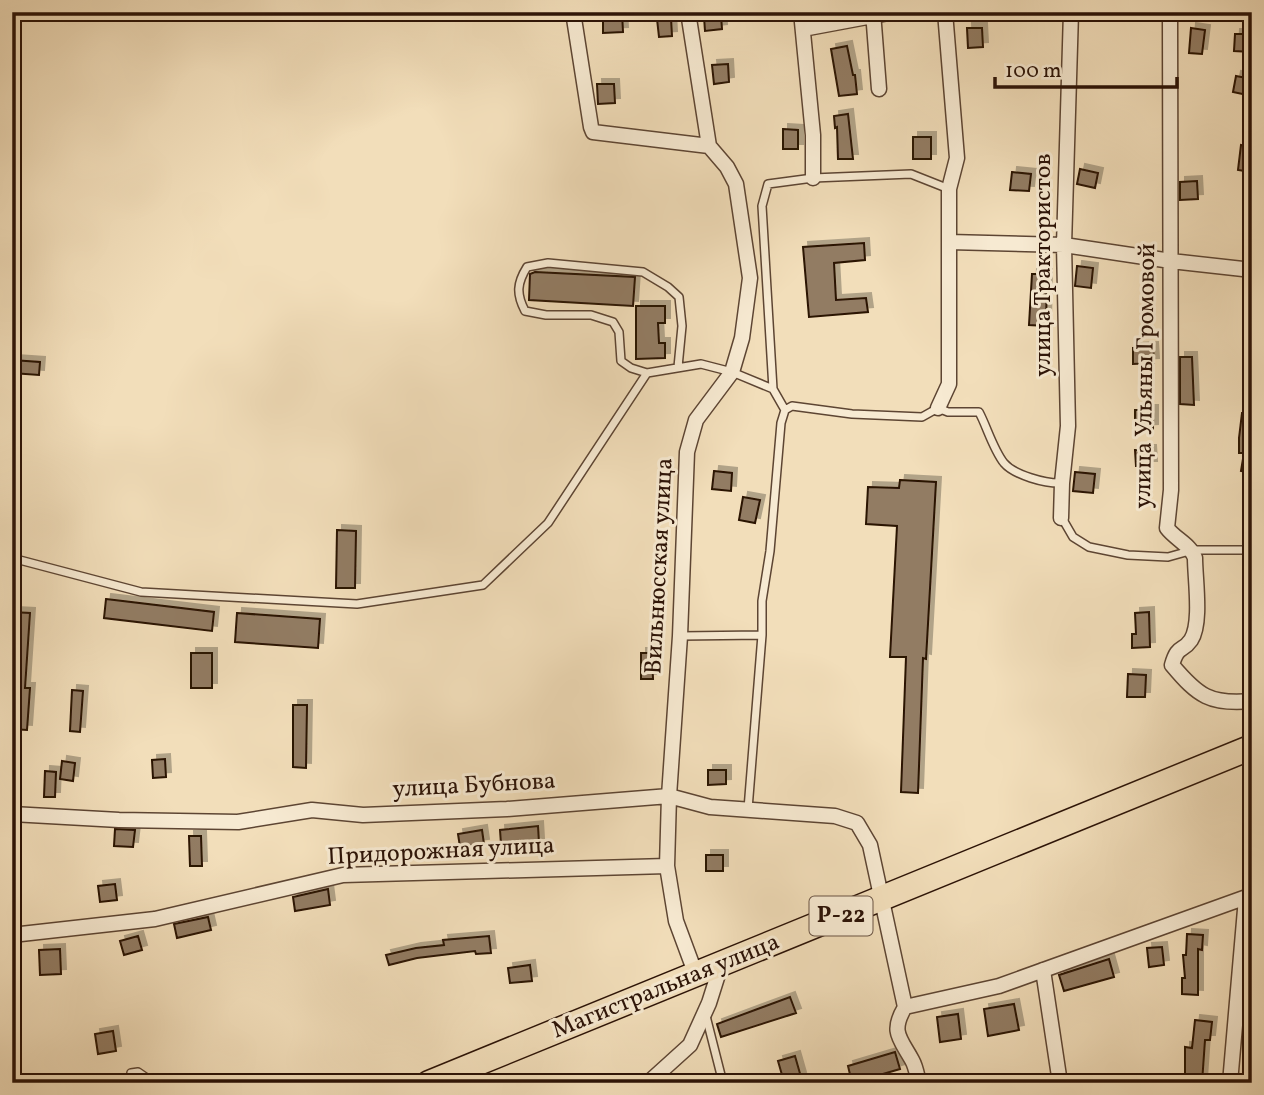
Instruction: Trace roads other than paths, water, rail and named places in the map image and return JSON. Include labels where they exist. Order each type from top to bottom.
[{"type":"highway","name":"Магистральная улица","points":[[429,1083],[1252,747]]},
{"type":"street","points":[[573,12],[593,132],[709,146]]},
{"type":"street","name":"Вильнюсская улица","points":[[688,12],[709,146],[727,167],[736,184],[750,278],[742,338],[732,372],[696,420],[687,452],[667,866],[676,921],[696,975]]},
{"type":"street","points":[[801,12],[813,135],[813,178]]},
{"type":"street","points":[[803,29],[894,12]]},
{"type":"street","points":[[938,408],[949,384],[949,190],[957,158],[945,12]]},
{"type":"street","name":"улица Трактористов","points":[[1061,518],[1068,426],[1064,245],[1071,12]]},
{"type":"street","name":"улица Ульяны Громовой","points":[[1170,12],[1171,490],[1167,527],[1175,539],[1193,550]]},
{"type":"street","points":[[873,14],[879,89]]},
{"type":"street","points":[[948,243],[1064,245],[1252,270]]},
{"type":"street","points":[[1193,550],[1198,614],[1191,640],[1175,652],[1171,666],[1191,688],[1217,702],[1252,702]]},
{"type":"street","name":"улица Бубнова","points":[[12,814],[119,820],[238,822],[313,810],[363,815],[507,809],[669,796],[710,807],[835,816],[857,823],[870,845],[883,899]]},
{"type":"street","name":"Придорожная улица","points":[[12,935],[155,919],[343,875],[667,866]]},
{"type":"street","points":[[905,1007],[999,986],[1249,896],[1230,1083]]},
{"type":"street","points":[[883,899],[905,1007],[897,1020],[897,1035],[915,1064],[919,1083]]},
{"type":"street","points":[[648,1083],[690,1045],[705,1012],[720,965]]},
{"type":"street","points":[[1042,971],[1060,1083]]},
{"type":"lane","points":[[785,410],[773,389],[762,206],[768,184],[813,178],[911,174],[949,190]]},
{"type":"lane","points":[[678,368],[682,326],[679,298],[668,287],[643,272],[548,263],[527,267],[519,281],[519,299],[525,311],[545,315],[592,315],[613,322],[620,332],[621,360],[631,368],[647,373],[678,368],[701,364],[732,372],[773,389]]},
{"type":"lane","points":[[12,558],[141,592],[357,604],[484,585],[548,523],[647,373]]},
{"type":"lane","points":[[748,810],[762,635],[762,601],[770,551],[781,423],[785,410],[792,406],[852,414],[922,417],[938,408],[948,412],[979,412],[1005,464],[1034,479],[1050,484],[1062,483]]},
{"type":"lane","points":[[1061,518],[1073,537],[1089,547],[1128,555],[1168,557],[1193,550],[1252,550]]},
{"type":"lane","points":[[680,636],[762,635]]},
{"type":"lane","points":[[705,1012],[723,1083]]},
{"type":"lane","points":[[131,1073],[138,1072],[154,1083]]}]
